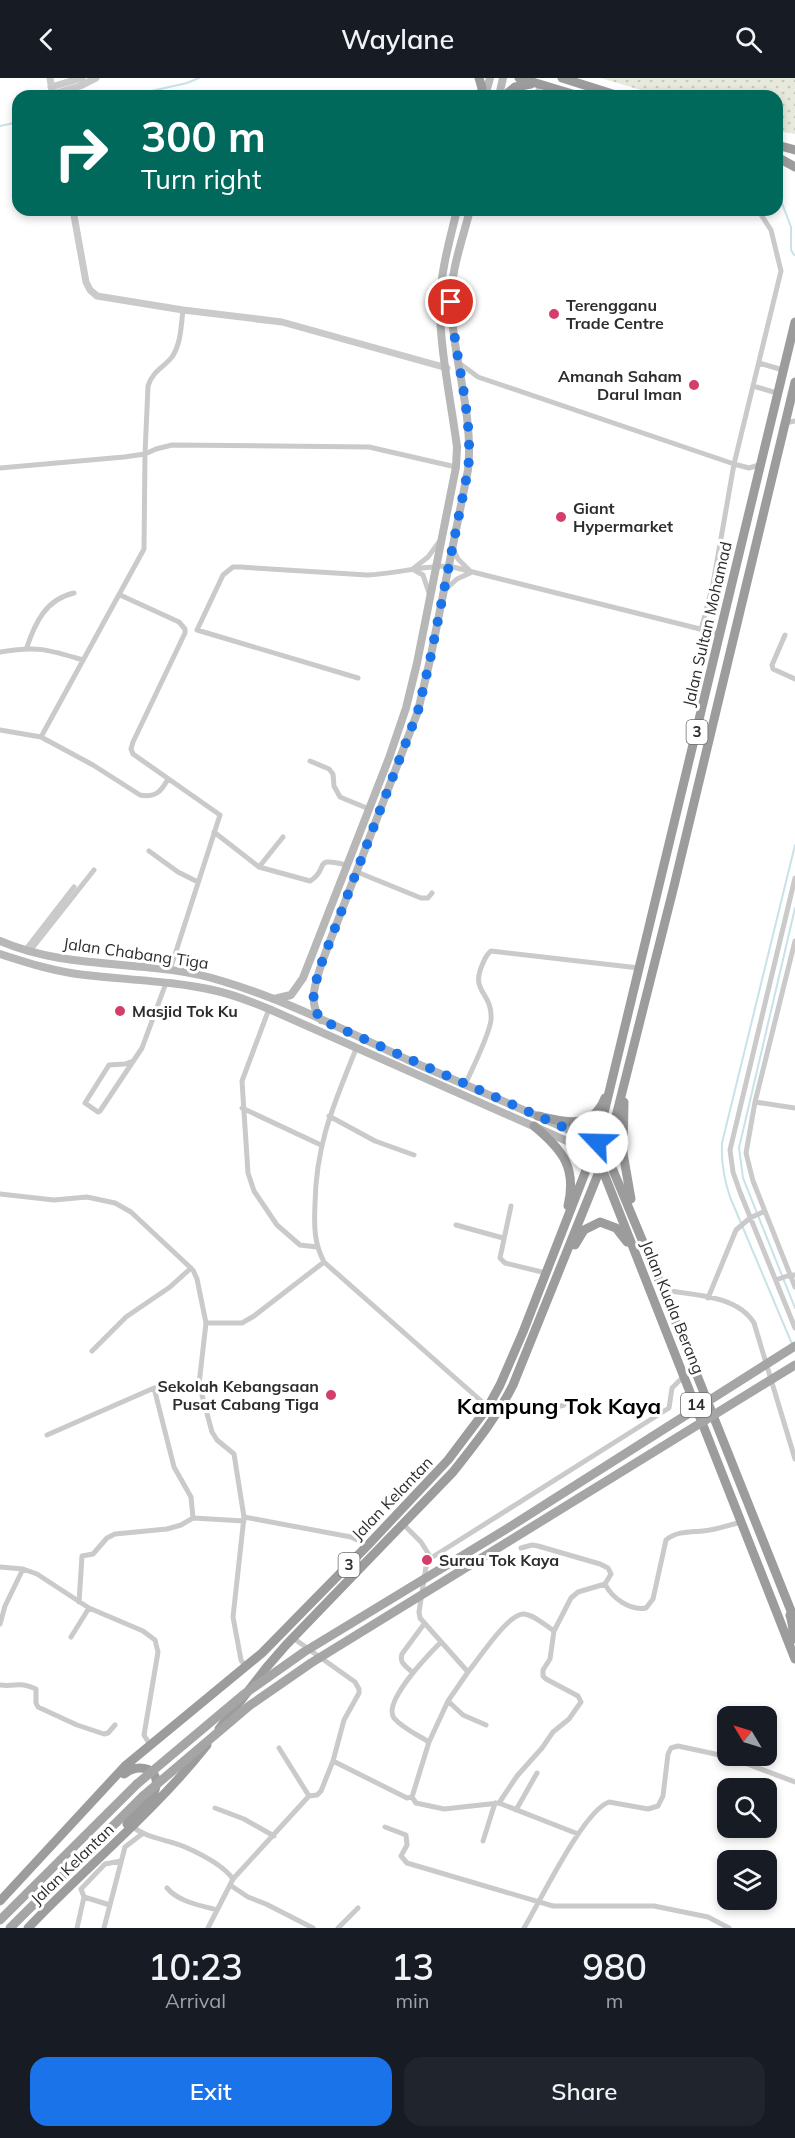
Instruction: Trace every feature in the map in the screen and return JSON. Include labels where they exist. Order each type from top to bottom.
[{"type":"highway","points":[[519,78],[560,90]]},
{"type":"highway","points":[[562,78],[600,90]]},
{"type":"highway","points":[[510,90],[524,84],[540,84]]},
{"type":"highway","name":"Jalan Sultan Mohamad","points":[[597,1142],[617,1068],[795,322]]},
{"type":"highway","name":"Jalan Sultan Mohamad","points":[[607,1152],[790,422],[795,382]]},
{"type":"highway","points":[[632,1055],[622,1136],[625,1170],[635,1221]]},
{"type":"highway","points":[[538,1116],[570,1123],[577,1123],[591,1117],[603,1104],[617,1068]]},
{"type":"highway","points":[[534,1126],[557,1148],[571,1178],[572,1189],[561,1235]]},
{"type":"highway","name":"Jalan Kuala Berang","points":[[597,1142],[607,1152],[795,1621]]},
{"type":"highway","name":"Jalan Kelantan","points":[[0,1901],[125,1766],[246,1668],[434,1477],[488,1407],[510,1366],[597,1142]]},
{"type":"highway","name":"Jalan Kelantan","points":[[28,1928],[130,1824],[174,1785],[266,1668],[404,1525],[453,1472],[475,1444],[503,1404],[562,1266],[607,1152]]},
{"type":"highway","name":"Jalan Kuala Berang","points":[[594,1154],[795,1659]]},
{"type":"highway","points":[[562,1266],[584,1230],[600,1222],[616,1228],[623,1236],[642,1271]]},
{"type":"highway","points":[[785,1595],[795,1633],[794,1639],[789,1644]]},
{"type":"highway","points":[[74,1821],[126,1772],[141,1767],[151,1772],[156,1781],[156,1787],[130,1824]]},
{"type":"main road","points":[[274,999],[291,995],[299,985],[325,924],[406,708],[456,467],[457,447],[440,300],[443,270],[456,216]]},
{"type":"main road","points":[[321,1020],[315,1011],[313,990],[418,711],[449,567],[470,454],[451,302],[453,280],[469,216]]},
{"type":"main road","points":[[325,924],[335,928]]},
{"type":"main road","name":"Jalan Chabang Tiga","points":[[0,941],[48,956],[85,963],[170,970],[220,980],[274,999],[597,1142]]},
{"type":"main road","name":"Jalan Chabang Tiga","points":[[0,954],[43,968],[84,975],[216,990],[269,1009],[594,1154]]},
{"type":"main road","points":[[0,1920],[137,1784],[243,1695],[304,1652],[518,1522],[795,1346]]},
{"type":"main road","points":[[10,1928],[143,1796],[249,1706],[311,1663],[795,1365]]},
{"type":"street","points":[[56,90],[82,78]]},
{"type":"street","points":[[61,90],[80,86],[96,78]]},
{"type":"street","points":[[538,90],[540,84]]},
{"type":"street","points":[[74,216],[86,282],[97,296],[183,310],[282,322],[447,368]]},
{"type":"street","points":[[702,630],[734,464],[781,271],[771,230],[762,216]]},
{"type":"street","points":[[41,737],[144,549],[148,386],[150,378],[177,348],[183,310]]},
{"type":"street","points":[[458,363],[478,377],[734,464],[749,468],[761,464]]},
{"type":"street","points":[[759,363],[783,370]]},
{"type":"street","points":[[753,386],[777,393]]},
{"type":"street","points":[[0,468],[145,454],[172,445],[383,448],[456,467]]},
{"type":"street","points":[[413,569],[428,557],[443,534]]},
{"type":"street","points":[[452,548],[458,559],[471,572]]},
{"type":"street","points":[[358,678],[197,630],[223,575],[233,567],[367,575],[437,566],[449,567],[720,634]]},
{"type":"street","points":[[413,569],[423,575],[430,598]]},
{"type":"street","points":[[443,592],[457,579],[471,572]]},
{"type":"street","points":[[27,647],[32,631],[50,604],[62,595],[74,593]]},
{"type":"street","points":[[120,595],[179,622],[185,629],[131,749],[136,757],[220,815],[170,970]]},
{"type":"street","points":[[785,634],[772,664],[773,669],[795,679]]},
{"type":"street","points":[[0,652],[27,647],[44,649],[83,660]]},
{"type":"street","points":[[0,730],[41,737],[93,765],[140,795],[148,797],[155,795],[162,790],[168,779]]},
{"type":"street","points":[[310,761],[329,769],[333,774],[334,786],[340,797],[369,809]]},
{"type":"street","points":[[214,832],[259,867],[310,881],[328,860],[347,865]]},
{"type":"street","points":[[259,867],[283,837]]},
{"type":"street","points":[[149,851],[178,872],[198,882]]},
{"type":"street","points":[[28,950],[94,870]]},
{"type":"street","points":[[357,873],[421,898],[428,898],[432,893]]},
{"type":"street","points":[[795,880],[730,1150],[733,1172],[753,1217],[785,1277],[795,1287]]},
{"type":"street","points":[[28,950],[74,887]]},
{"type":"street","points":[[795,941],[755,1102],[746,1152],[753,1181],[785,1277],[795,1328]]},
{"type":"street","points":[[465,1085],[490,1023],[491,1010],[477,982],[487,954],[491,951],[641,968]]},
{"type":"street","points":[[133,1061],[109,1065],[85,1103],[98,1112],[100,1111],[142,1048],[166,983]]},
{"type":"street","points":[[269,1009],[242,1081],[248,1173],[254,1191],[264,1209],[289,1237],[304,1246],[317,1247]]},
{"type":"street","points":[[356,1049],[329,1116],[321,1145],[315,1185],[314,1226],[317,1247],[324,1262],[488,1407]]},
{"type":"street","points":[[755,1102],[795,1108]]},
{"type":"street","points":[[242,1108],[321,1145]]},
{"type":"street","points":[[329,1116],[375,1141],[414,1155]]},
{"type":"street","points":[[0,1194],[54,1200],[87,1197],[115,1203],[131,1212],[190,1268],[197,1279],[206,1323],[199,1384],[214,1436],[234,1454],[244,1519],[233,1617],[241,1660],[246,1668]]},
{"type":"street","points":[[511,1206],[500,1258],[505,1263],[546,1273]]},
{"type":"street","points":[[708,1298],[731,1239],[742,1224],[764,1212]]},
{"type":"street","points":[[456,1225],[503,1238]]},
{"type":"street","points":[[206,1323],[242,1323],[324,1262]]},
{"type":"street","points":[[92,1351],[126,1317],[170,1287],[190,1268]]},
{"type":"street","points":[[663,1290],[731,1303],[748,1315],[754,1323],[795,1459]]},
{"type":"street","points":[[468,1672],[424,1624],[419,1612],[426,1567],[431,1558],[669,1408],[672,1388],[684,1376]]},
{"type":"street","points":[[47,1435],[154,1388],[199,1384]]},
{"type":"street","points":[[154,1388],[174,1467],[189,1492],[192,1518]]},
{"type":"street","points":[[503,1404],[531,1414],[564,1405]]},
{"type":"street","points":[[80,1602],[82,1557],[93,1554],[107,1538],[115,1534],[167,1529],[181,1525],[192,1518],[244,1519],[351,1537],[368,1545]]},
{"type":"street","points":[[605,1584],[611,1593],[627,1605],[646,1608],[653,1599],[666,1540],[681,1533],[704,1531],[742,1522]]},
{"type":"street","points":[[404,1525],[421,1542],[431,1558]]},
{"type":"street","points":[[483,1841],[497,1803],[517,1776],[554,1732],[569,1719],[581,1702],[578,1696],[546,1679],[543,1676],[543,1670],[551,1655],[554,1631],[571,1598],[578,1592],[605,1584],[610,1574],[606,1566],[538,1546],[521,1548]]},
{"type":"street","points":[[0,1567],[23,1569],[37,1574],[89,1608],[143,1631],[155,1640],[158,1652],[144,1734],[150,1745]]},
{"type":"street","points":[[0,1624],[5,1606],[23,1569]]},
{"type":"street","points":[[71,1637],[89,1608]]},
{"type":"street","points":[[412,1797],[429,1742],[448,1701],[468,1672],[512,1618],[525,1614],[554,1631]]},
{"type":"street","points":[[412,1672],[401,1663],[400,1659],[424,1624]]},
{"type":"street","points":[[208,1928],[232,1882],[309,1796],[317,1795],[321,1791],[333,1761],[344,1720],[357,1697],[359,1689],[355,1682],[294,1638]]},
{"type":"street","points":[[429,1742],[393,1718],[392,1713],[393,1705],[412,1672],[441,1642]]},
{"type":"street","points":[[0,1684],[12,1686],[24,1683],[36,1689],[38,1707],[77,1725],[104,1734],[115,1725]]},
{"type":"street","points":[[448,1701],[463,1715],[486,1725]]},
{"type":"street","points":[[524,1928],[578,1834],[604,1804],[615,1802],[648,1809],[658,1806],[663,1796],[668,1754],[671,1748],[678,1746],[729,1757],[795,1782]]},
{"type":"street","points":[[279,1748],[309,1796]]},
{"type":"street","points":[[333,1761],[407,1798],[412,1797]]},
{"type":"street","points":[[516,1810],[537,1773]]},
{"type":"street","points":[[412,1797],[416,1803],[444,1809],[497,1803],[578,1834]]},
{"type":"street","points":[[215,1808],[244,1819],[274,1836]]},
{"type":"street","points":[[130,1824],[141,1834],[185,1847],[227,1871],[232,1882],[248,1897],[313,1928]]},
{"type":"street","points":[[385,1827],[406,1835],[407,1845],[401,1856],[407,1863],[539,1902],[553,1906],[654,1906],[708,1917],[729,1928]]},
{"type":"street","points":[[104,1928],[125,1847],[141,1834]]},
{"type":"street","points":[[77,1928],[84,1897],[81,1889],[105,1864],[121,1861]]},
{"type":"street","points":[[167,1888],[173,1895],[188,1902],[217,1910]]},
{"type":"street","points":[[84,1897],[110,1905]]},
{"type":"street","points":[[338,1928],[358,1908]]},
{"type":"street","points":[[716,1928],[719,1922]]},
{"type":"shaded area","points":[[601,78],[795,78],[795,134],[783,132],[783,90],[641,90]]},
{"type":"waterway","points":[[156,90],[199,78]]},
{"type":"waterway","points":[[0,126],[12,123]]},
{"type":"waterway","points":[[783,206],[791,227],[791,250],[794,255]]},
{"type":"waterway","points":[[792,1344],[730,1197],[723,1171],[722,1143],[795,845]]},
{"type":"waterway","points":[[795,908],[739,1148],[743,1178],[795,1308]]},
{"type":"place","name":"Terengganu Trade Centre","points":[[554,314]]},
{"type":"place","name":"Amanah Saham Darul Iman","points":[[694,385]]},
{"type":"place","name":"Giant Hypermarket","points":[[561,517]]},
{"type":"place","name":"Masjid Tok Ku","points":[[120,1011]]},
{"type":"place","name":"Sekolah Kebangsaan Pusat Cabang Tiga","points":[[331,1395]]},
{"type":"place","name":"Surau Tok Kaya","points":[[427,1560]]},
{"type":"district","name":"Kampung Tok Kaya","points":[[559,1406]]},
{"type":"route","points":[[451,302],[452,324],[470,445],[468,470],[418,711],[322,962],[313,990],[313,1003],[321,1020],[597,1142]]}]
